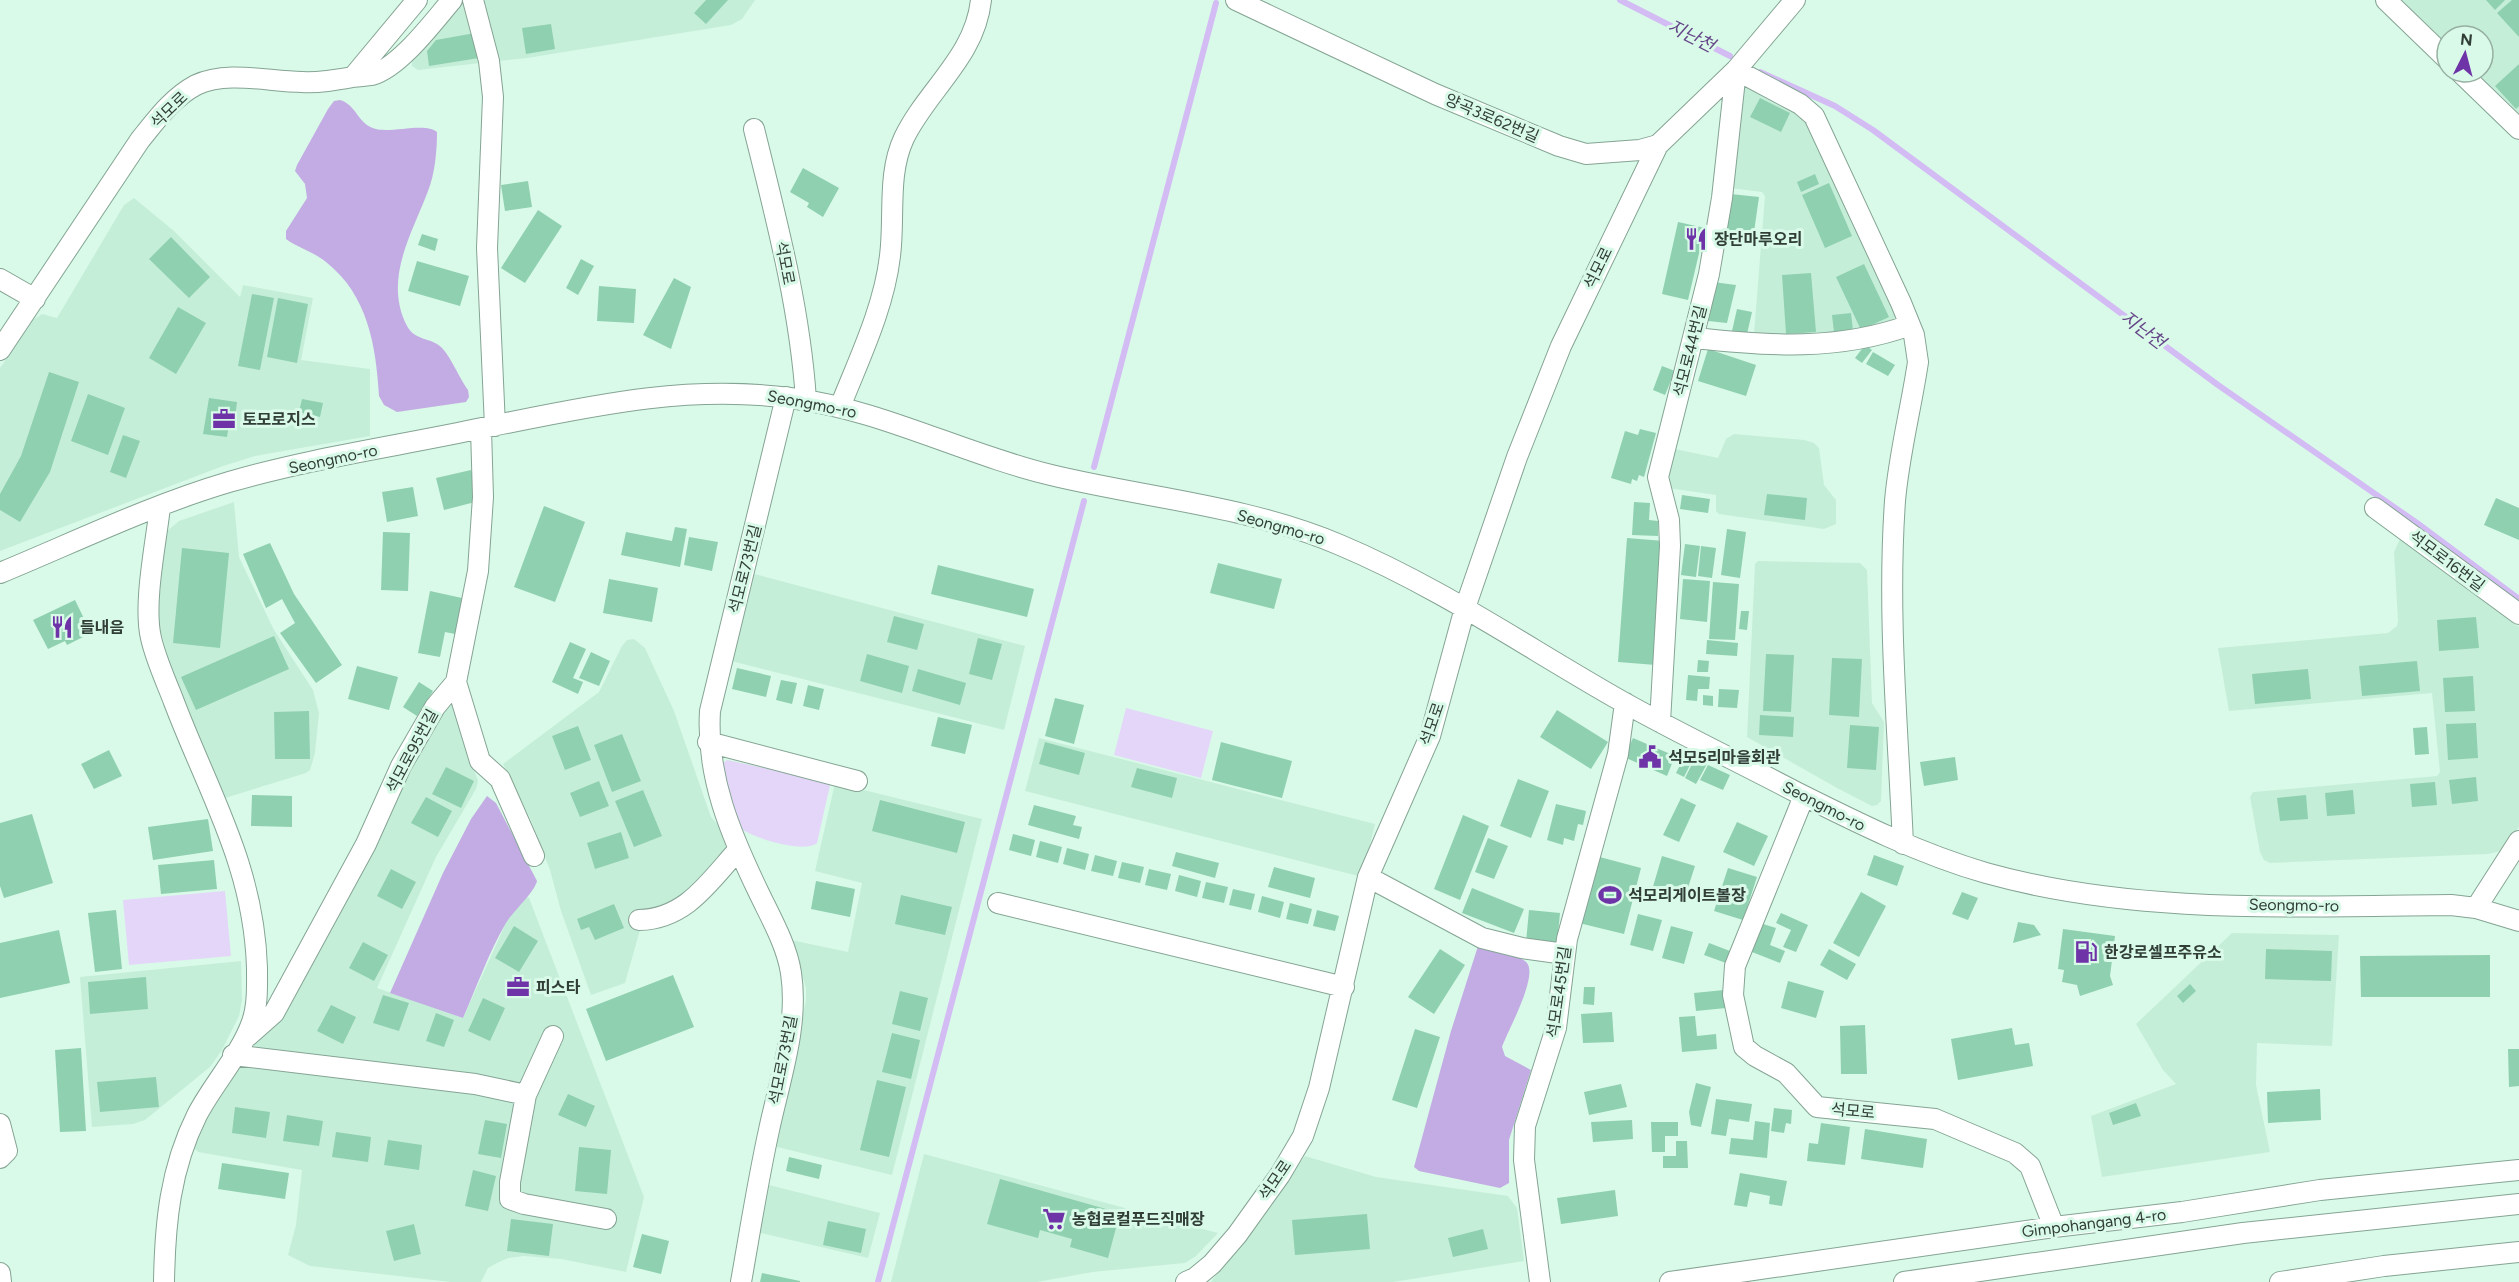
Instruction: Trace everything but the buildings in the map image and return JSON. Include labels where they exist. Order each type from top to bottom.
[{"type":"street","points":[[353,77],[417,0]]},
{"type":"street","name":"석모로","points":[[0,350],[140,140],[163,111],[181,95],[198,84],[221,79],[324,82],[373,75],[389,66],[425,31],[452,0]]},
{"type":"street","name":"석모로95번길","points":[[238,1048],[274,1013],[366,844],[401,766],[435,707],[456,682],[478,571],[488,427],[487,248],[493,97],[489,61],[473,0]]},
{"type":"street","points":[[840,407],[876,314],[887,274],[892,235],[894,177],[900,147],[910,128],[967,47],[978,22],[981,0]]},
{"type":"street","name":"양곡3로62번길","points":[[1236,0],[1435,94],[1559,146],[1586,154],[1632,151],[1658,145]]},
{"type":"street","points":[[1658,145],[1736,70],[1795,0]]},
{"type":"street","points":[[2386,0],[2435,47]]},
{"type":"street","points":[[1736,70],[1800,104],[1814,116],[1910,325],[1918,362],[1897,478],[1894,569],[1894,687],[1904,844]]},
{"type":"street","name":"석모로44번길","points":[[1660,722],[1670,546],[1669,520],[1658,477],[1695,338],[1722,198],[1736,70]]},
{"type":"street","points":[[2472,84],[2519,129]]},
{"type":"street","name":"석모로","points":[[754,129],[778,225],[803,357],[806,400]]},
{"type":"street","name":"석모로","points":[[1186,1282],[1195,1278],[1212,1264],[1237,1235],[1280,1175],[1303,1136],[1319,1088],[1368,877],[1430,736],[1465,608],[1517,458],[1561,346],[1658,145]]},
{"type":"street","points":[[0,279],[35,299]]},
{"type":"street","points":[[1695,338],[1772,345],[1834,344],[1866,339],[1910,325]]},
{"type":"street","name":"Seongmo-ro","points":[[0,573],[160,507],[242,479],[624,399],[662,395],[749,393],[786,397],[840,407],[1037,472],[1215,509],[1301,531],[1339,544],[1465,608],[1660,722],[1804,796],[1939,859],[2039,885],[2146,900],[2281,906],[2451,905],[2516,916]]},
{"type":"street","name":"석모로73번길","points":[[741,1282],[794,1005],[790,970],[784,950],[738,850],[713,772],[708,742],[710,711],[786,397]]},
{"type":"street","name":"석모로95번길","points":[[160,507],[150,602],[151,638],[179,715],[231,835],[249,896],[254,926],[257,1001],[252,1021],[238,1048],[196,1116],[171,1186],[166,1216],[164,1282]]},
{"type":"street","name":"석모로16번길","points":[[2375,508],[2519,614]]},
{"type":"street","points":[[456,682],[480,761],[500,779],[534,856]]},
{"type":"street","name":"석모로45번길","points":[[1540,1282],[1523,1143],[1527,1118],[1556,1028],[1565,954],[1577,896],[1618,754],[1625,703]]},
{"type":"street","points":[[708,742],[857,781]]},
{"type":"street","name":"석모로","points":[[1804,796],[1735,966],[1733,995],[1744,1047],[1755,1056],[1786,1073],[1817,1107],[1935,1119],[2015,1153],[2030,1166],[2054,1227]]},
{"type":"street","points":[[2476,908],[2519,841]]},
{"type":"street","points":[[639,920],[658,920],[677,912],[738,850]]},
{"type":"street","points":[[1368,877],[1482,938],[1522,948],[1565,954]]},
{"type":"street","points":[[998,903],[1344,987]]},
{"type":"street","points":[[553,1036],[526,1095],[510,1182],[510,1199],[524,1204],[606,1220]]},
{"type":"street","points":[[238,1048],[475,1084],[526,1095]]},
{"type":"street","points":[[0,1124],[7,1151],[0,1158]]},
{"type":"street","name":"Gimpohangang 4-ro","points":[[1670,1282],[2054,1227],[2182,1212],[2331,1189],[2519,1170]]},
{"type":"street","name":"Gimpohangang 4-ro","points":[[1904,1282],[2243,1233],[2519,1204]]},
{"type":"street","points":[[2280,1282],[2384,1266],[2519,1252]]},
{"type":"street","points":[[0,1273],[1,1282]]},
{"type":"shaded area","points":[[461,0],[755,0],[742,19],[731,25],[527,58],[418,70],[412,66],[412,60]]},
{"type":"shaded area","points":[[2395,0],[2519,0],[2519,117],[2485,84],[2495,84],[2495,24],[2435,24],[2435,36]]},
{"type":"shaded area","points":[[1747,86],[1806,117],[1901,318],[1847,336],[1754,334],[1765,196],[1762,192],[1730,188],[1743,89]]},
{"type":"shaded area","points":[[340,100],[350,106],[365,123],[376,129],[425,128],[437,132],[432,177],[402,257],[398,291],[400,308],[410,331],[441,347],[468,390],[469,397],[466,402],[397,412],[384,405],[379,396],[372,340],[352,290],[326,262],[286,239],[286,231],[307,198],[305,184],[295,171],[297,165],[328,109],[334,101]]},
{"type":"shaded area","points":[[134,198],[174,231],[240,297],[243,285],[313,298],[301,360],[370,369],[370,436],[255,456],[223,466],[0,551],[0,368],[34,319],[42,314],[57,318],[124,205]]},
{"type":"shaded area","points":[[1734,434],[1804,440],[1814,443],[1819,448],[1824,485],[1836,500],[1836,524],[1824,529],[1719,514],[1716,511],[1716,495],[1668,488],[1666,485],[1675,449],[1718,458],[1726,439]]},
{"type":"shaded area","points":[[234,502],[239,557],[274,630],[313,690],[319,713],[315,753],[310,770],[225,798],[170,665],[158,621],[164,539],[167,531],[179,521]]},
{"type":"shaded area","points":[[2400,539],[2519,627],[2519,826],[2509,844],[2501,851],[2488,854],[2270,863],[2264,860],[2260,852],[2250,797],[2253,792],[2437,776],[2440,772],[2432,693],[2229,711],[2218,648],[2388,633],[2397,626],[2398,621],[2394,552]]},
{"type":"shaded area","points":[[1758,561],[1860,563],[1867,570],[1872,703],[1884,722],[1881,801],[1877,805],[1872,806],[1837,788],[1747,737],[1755,564]]},
{"type":"shaded area","points":[[751,573],[1025,646],[1004,730],[731,661]]},
{"type":"shaded area","points":[[634,639],[645,648],[674,711],[711,817],[730,838],[739,863],[681,917],[660,929],[655,926],[640,930],[625,983],[591,995],[531,820],[503,764],[599,692],[622,646],[627,640]]},
{"type":"shaded area","points":[[446,686],[478,781],[476,789],[436,857],[377,988],[463,1018],[506,923],[519,903],[525,897],[529,898],[644,1197],[626,1272],[561,1259],[524,1256],[508,1258],[488,1268],[481,1282],[451,1282],[310,1266],[288,1255],[296,1225],[302,1170],[198,1152],[194,1148],[206,1115],[286,976]]},
{"type":"shaded area","points":[[1126,708],[1213,731],[1201,778],[1114,755]]},
{"type":"shaded area","points":[[1039,738],[1375,824],[1362,877],[1025,791]]},
{"type":"shaded area","points":[[727,760],[825,781],[830,785],[817,843],[801,847],[790,846],[767,840],[740,828],[723,770],[723,763]]},
{"type":"shaded area","points":[[835,783],[982,819],[892,1175],[773,1146],[806,1001],[806,988],[791,940],[848,952],[862,883],[815,871]]},
{"type":"shaded area","points":[[487,796],[496,803],[537,881],[500,934],[463,1018],[390,993],[443,873],[471,819]]},
{"type":"shaded area","points":[[225,891],[231,956],[129,965],[123,900]]},
{"type":"shaded area","points":[[2232,933],[2339,935],[2332,1046],[2257,1043],[2256,1085],[2270,1152],[2102,1177],[2091,1116],[2176,1084],[2163,1070],[2136,1024]]},
{"type":"shaded area","points":[[1478,946],[1517,956],[1527,963],[1529,970],[1526,991],[1502,1047],[1505,1056],[1531,1070],[1509,1140],[1509,1183],[1500,1188],[1419,1171],[1414,1167],[1451,1031]]},
{"type":"shaded area","points":[[241,961],[242,1000],[239,1016],[222,1050],[210,1067],[145,1120],[133,1124],[92,1127],[80,977]]},
{"type":"shaded area","points":[[924,1154],[1218,1233],[1196,1256],[1185,1263],[1093,1272],[1037,1282],[891,1282]]},
{"type":"shaded area","points":[[1305,1156],[1376,1177],[1508,1196],[1517,1208],[1524,1261],[1393,1282],[1211,1282]]},
{"type":"shaded area","points":[[765,1184],[880,1213],[868,1258],[757,1232]]},
{"type":"waterway","name":"지난천","points":[[1620,0],[1730,56]]},
{"type":"waterway","points":[[1094,467],[1216,3]]},
{"type":"waterway","name":"지난천","points":[[1760,72],[1835,106],[1873,130],[2218,385],[2417,523],[2519,599]]},
{"type":"waterway","points":[[878,1282],[1084,501]]},
{"type":"place","name":"장단마루오리","points":[[1696,239]]},
{"type":"place","name":"토모로지스","points":[[224,419]]},
{"type":"place","name":"들내음","points":[[62,627]]},
{"type":"place","name":"석모5리마을회관","points":[[1650,757]]},
{"type":"place","name":"석모리게이트볼장","points":[[1610,895]]},
{"type":"place","name":"한강로셀프주유소","points":[[2086,952]]},
{"type":"place","name":"피스타","points":[[518,987]]},
{"type":"place","name":"농협로컬푸드직매장","points":[[1054,1219]]}]
